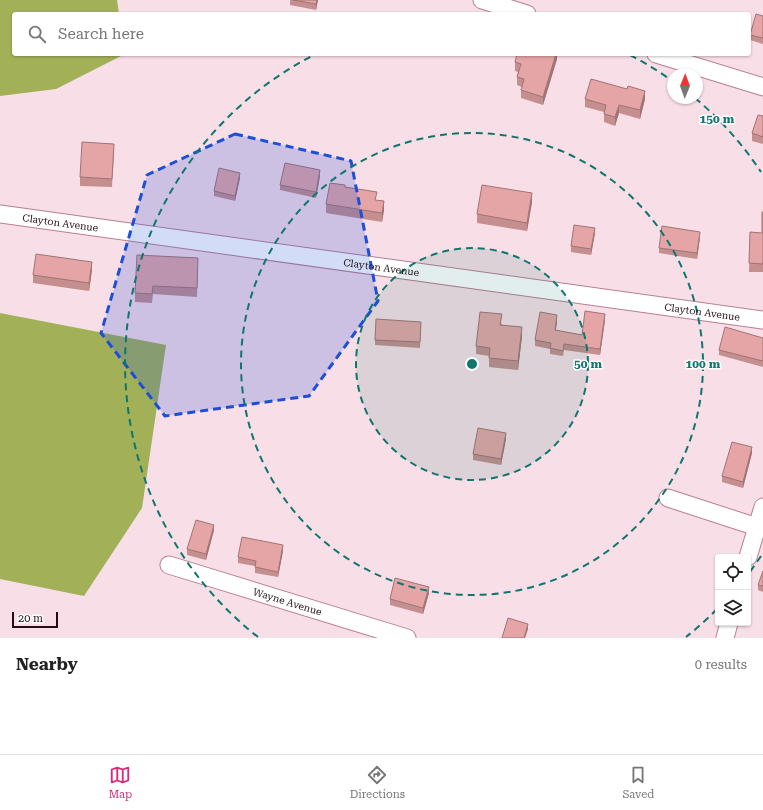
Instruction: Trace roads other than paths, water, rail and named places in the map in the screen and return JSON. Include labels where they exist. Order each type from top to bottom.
[{"type":"street","points":[[482,0],[521,12]]},
{"type":"street","points":[[662,56],[763,87]]},
{"type":"street","name":"Clayton Avenue","points":[[0,214],[763,320]]},
{"type":"street","points":[[668,498],[760,528]]},
{"type":"street","points":[[749,554],[760,528],[763,508]]},
{"type":"street","name":"Wayne Avenue","points":[[169,565],[407,638]]}]
